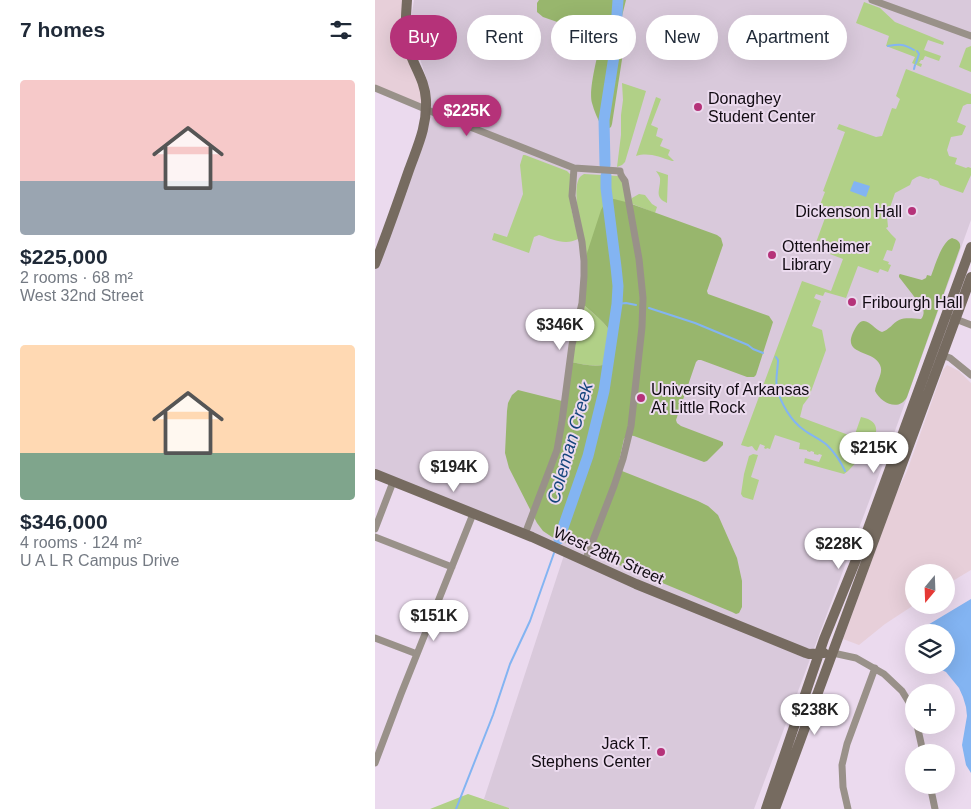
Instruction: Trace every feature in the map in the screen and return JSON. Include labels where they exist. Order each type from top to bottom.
[{"type":"main road","points":[[375,264],[424,128],[426,97],[421,78],[409,50],[405,25],[407,0]]},
{"type":"main road","points":[[766,809],[820,652],[950,317],[971,247]]},
{"type":"main road","points":[[775,809],[942,354],[950,317],[971,277]]},
{"type":"main road","name":"West 28th Street","points":[[375,474],[525,534],[642,586],[806,653],[833,653]]},
{"type":"street","points":[[871,0],[971,36]]},
{"type":"street","points":[[375,88],[574,168],[620,171],[625,182],[639,259],[643,298],[642,327],[631,426],[623,459],[585,561]]},
{"type":"street","points":[[525,534],[557,450],[572,345],[582,302],[584,261],[573,196],[574,168]]},
{"type":"street","points":[[950,317],[971,326]]},
{"type":"street","points":[[942,354],[971,375]]},
{"type":"street","points":[[375,529],[393,482]]},
{"type":"street","points":[[375,763],[473,514]]},
{"type":"street","points":[[375,537],[452,567]]},
{"type":"street","points":[[375,638],[417,654]]},
{"type":"street","points":[[833,653],[855,658],[875,668],[884,674],[905,696]]},
{"type":"street","points":[[848,809],[842,776],[844,754],[875,668]]},
{"type":"street","points":[[375,738],[383,741]]},
{"type":"street","points":[[932,794],[935,809]]},
{"type":"shaded area","points":[[375,0],[407,0],[406,15],[390,15],[390,60],[414,60],[426,109],[375,88]]},
{"type":"shaded area","name":"University of Arkansas At Little Rock","points":[[414,0],[971,0],[971,220],[883,464],[754,809],[509,809],[484,799],[565,552],[375,474],[375,264],[430,111],[427,80],[420,60],[457,60],[457,15],[412,15]]},
{"type":"shaded area","points":[[947,365],[959,371],[971,383],[971,570],[955,580],[955,564],[905,564],[905,611],[859,645],[843,639],[943,370]]},
{"type":"green space","points":[[539,0],[626,0],[622,15],[551,15],[551,20],[537,12]]},
{"type":"green space","points":[[864,2],[880,8],[895,22],[944,42],[943,45],[928,40],[924,50],[941,56],[939,61],[925,56],[919,63],[922,64],[921,67],[912,63],[915,57],[886,46],[889,36],[856,23]]},
{"type":"green space","points":[[971,46],[971,72],[959,67],[966,48]]},
{"type":"green space","points":[[596,60],[622,60],[612,124],[608,129],[601,126],[592,103],[592,81]]},
{"type":"green space","points":[[906,69],[971,94],[971,104],[963,106],[957,122],[966,126],[962,135],[951,137],[947,150],[949,156],[957,158],[955,164],[971,168],[971,175],[963,193],[940,185],[938,181],[920,176],[912,180],[910,185],[895,193],[887,216],[888,227],[886,228],[896,239],[892,251],[887,250],[883,260],[891,265],[888,272],[880,269],[878,273],[858,266],[846,298],[825,292],[823,296],[816,294],[814,298],[821,301],[812,326],[822,330],[826,350],[809,397],[803,405],[800,417],[854,437],[861,417],[871,421],[876,427],[876,434],[860,458],[844,474],[804,463],[805,458],[819,462],[822,455],[799,449],[800,443],[775,435],[770,449],[764,448],[765,446],[760,444],[757,451],[752,446],[741,445],[802,281],[831,291],[843,259],[814,248],[825,218],[816,215],[845,132],[837,129],[839,124],[876,137],[882,136],[892,108],[896,109],[900,99],[896,96]]},
{"type":"green space","points":[[622,83],[646,91],[625,162],[617,167],[621,135]]},
{"type":"green space","points":[[656,97],[661,99],[651,125],[658,128],[656,136],[663,139],[660,146],[670,150],[668,155],[674,161],[650,155],[636,156]]},
{"type":"green space","points":[[523,155],[567,171],[570,174],[571,208],[578,239],[563,242],[539,235],[534,237],[529,253],[492,240],[494,233],[507,237],[523,194],[520,165]]},
{"type":"green space","points":[[656,171],[668,175],[667,203],[660,198],[660,178]]},
{"type":"green space","points":[[584,174],[618,176],[622,180],[626,202],[589,248],[586,259],[578,216],[576,191],[578,182]]},
{"type":"green space","points":[[639,194],[645,195],[657,207],[655,213],[630,203],[632,198]]},
{"type":"green space","points":[[614,199],[721,238],[723,245],[707,291],[708,294],[769,316],[773,322],[754,377],[747,377],[701,360],[696,362],[676,420],[681,426],[723,442],[723,445],[707,461],[704,462],[628,435],[624,439],[618,466],[622,471],[698,501],[708,506],[718,515],[737,558],[742,581],[742,607],[739,613],[736,614],[552,537],[543,531],[537,523],[509,468],[505,453],[507,411],[512,395],[518,390],[562,401],[571,362],[599,366],[610,362],[614,355],[615,347],[611,333],[601,320],[583,304],[587,253],[603,206]]},
{"type":"green space","points":[[952,238],[959,242],[960,248],[907,397],[904,402],[895,405],[890,404],[881,399],[875,391],[880,374],[880,365],[870,356],[854,348],[851,343],[852,337],[856,327],[863,321],[866,321],[882,332],[899,320],[907,318],[921,319],[923,317],[923,308],[899,275],[922,280],[927,275],[931,276],[942,249],[948,240]]},
{"type":"green space","points":[[583,304],[601,320],[614,340],[615,347],[612,359],[610,362],[599,366],[571,362]]},
{"type":"green space","points":[[753,454],[758,455],[751,477],[759,480],[753,500],[743,497],[741,494],[749,456]]},
{"type":"green space","points":[[468,794],[509,808],[509,809],[430,809]]},
{"type":"water","points":[[854,181],[870,186],[866,197],[850,191]]},
{"type":"water","points":[[971,599],[971,773],[966,765],[962,745],[967,716],[966,707],[959,688],[948,674],[955,674],[955,624],[929,624],[946,614],[955,614],[955,609]]},
{"type":"waterway","name":"Coleman Creek","points":[[605,165],[604,120],[614,56],[618,0]]},
{"type":"waterway","points":[[888,46],[902,45],[914,50]]},
{"type":"waterway","points":[[916,63],[919,54],[917,51]]},
{"type":"waterway","points":[[914,69],[915,65]]},
{"type":"waterway","name":"Coleman Creek","points":[[559,539],[588,456],[604,391],[617,304],[618,286],[606,176]]},
{"type":"waterway","points":[[617,304],[636,305]]},
{"type":"waterway","points":[[649,308],[695,323],[763,353]]},
{"type":"waterway","points":[[776,357],[778,360],[777,388],[787,412],[799,426],[822,441],[833,451],[845,471]]},
{"type":"waterway","name":"Coleman Creek","points":[[456,809],[493,715],[510,664],[530,621],[554,553]]},
{"type":"place","name":"Donaghey Student Center","points":[[698,107]]},
{"type":"place","name":"Dickenson Hall","points":[[912,211]]},
{"type":"place","name":"Ottenheimer Library","points":[[772,255]]},
{"type":"place","name":"Fribourgh Hall","points":[[852,302]]},
{"type":"place","name":"University of Arkansas At Little Rock","points":[[641,398]]},
{"type":"place","name":"Jack T. Stephens Center","points":[[661,752]]}]
